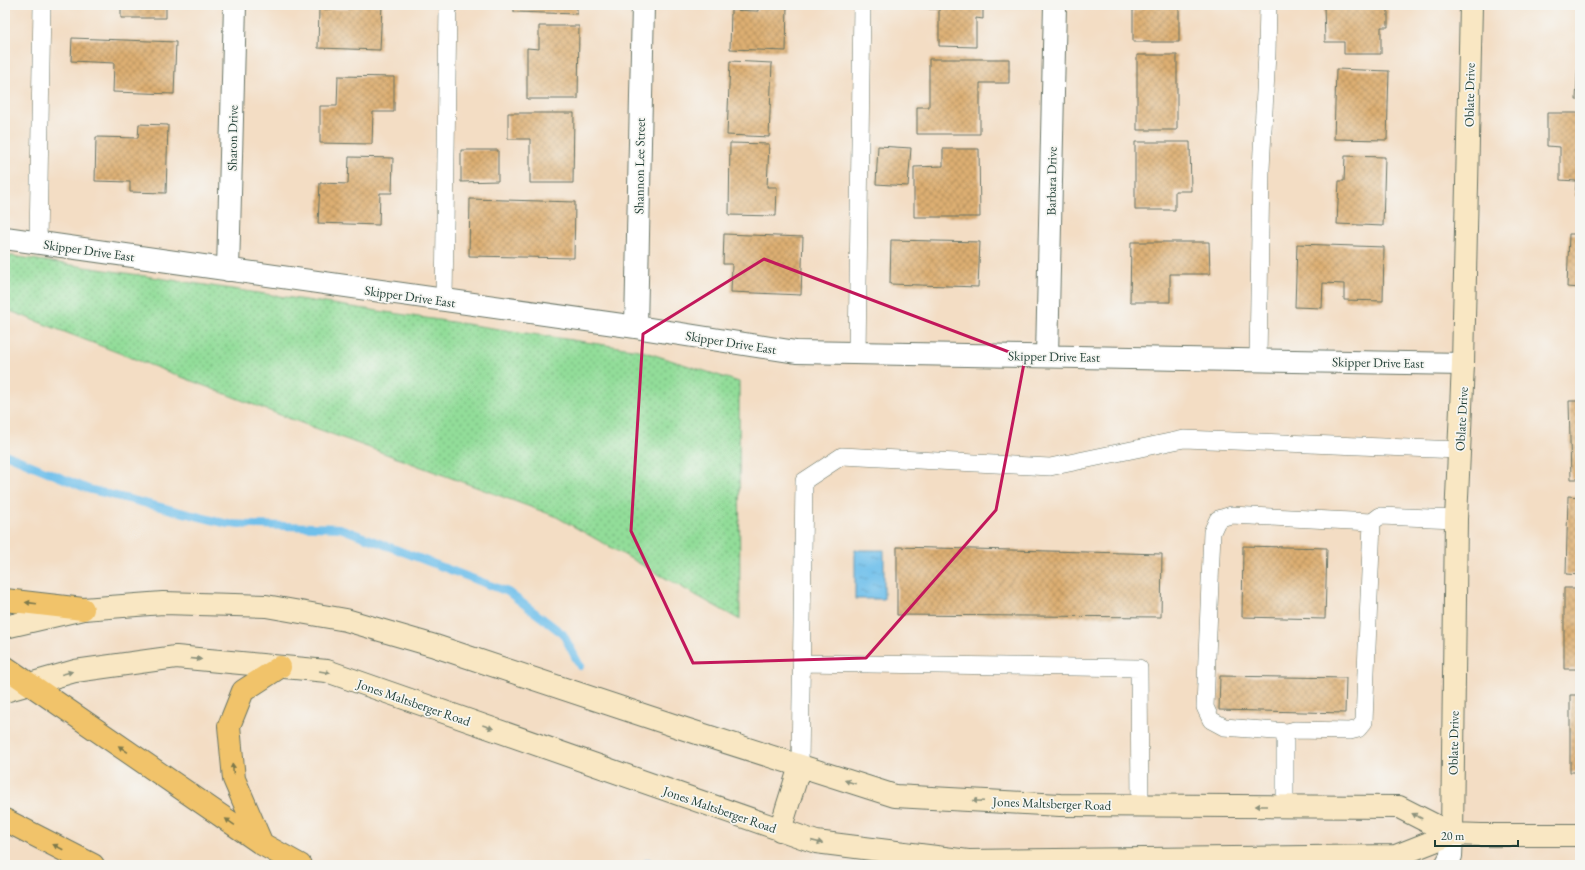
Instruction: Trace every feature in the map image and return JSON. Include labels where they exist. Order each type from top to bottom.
[{"type":"highway","points":[[5,600],[83,609]]},
{"type":"highway","points":[[5,667],[262,844],[300,865]]},
{"type":"highway","points":[[262,844],[234,779],[229,726],[243,691],[280,667]]},
{"type":"highway","points":[[5,820],[93,865]]},
{"type":"main road","name":"Oblate Drive","points":[[1452,834],[1456,519],[1463,364],[1470,5]]},
{"type":"main road","name":"Jones Maltsberger Road","points":[[5,626],[83,609],[163,603],[266,606],[346,620],[435,646],[895,796],[1060,805],[1399,807],[1452,834]]},
{"type":"main road","name":"Jones Maltsberger Road","points":[[5,691],[75,671],[176,657],[327,671],[816,842],[968,861],[1396,856],[1452,834],[1580,835]]},
{"type":"main road","points":[[780,830],[800,766]]},
{"type":"main road","points":[[1304,857],[1329,865]]},
{"type":"street","name":"Sharon Drive","points":[[228,270],[235,5]]},
{"type":"street","name":"Shannon Lee Street","points":[[636,327],[643,5]]},
{"type":"street","name":"Barbara Drive","points":[[1048,356],[1055,5]]},
{"type":"street","name":"Skipper Drive East","points":[[5,238],[636,327],[796,352],[1463,364]]},
{"type":"street","points":[[1452,834],[1452,862]]},
{"type":"lane","points":[[38,242],[42,5]]},
{"type":"lane","points":[[444,301],[448,5]]},
{"type":"lane","points":[[857,353],[862,5]]},
{"type":"lane","points":[[1258,360],[1261,169],[1268,5]]},
{"type":"lane","points":[[800,766],[804,481],[842,456],[1050,467],[1184,439],[1459,450]]},
{"type":"lane","points":[[1372,522],[1364,722],[1358,729],[1350,731],[1295,730],[1288,732],[1224,727],[1210,720],[1205,707],[1212,532],[1218,519],[1231,515],[1372,522],[1380,516],[1456,519]]},
{"type":"lane","points":[[801,663],[1139,668],[1140,806]]},
{"type":"lane","points":[[1285,806],[1285,738],[1288,732]]},
{"type":"highlighted area","points":[[764,259],[1025,358],[996,510],[866,658],[693,663],[631,531],[643,334]]},
{"type":"green space","points":[[5,255],[639,350],[739,382],[740,620],[555,516],[288,418],[5,309]]},
{"type":"water","points":[[855,550],[884,550],[884,599],[855,599]]},
{"type":"building","points":[[121,5],[166,5],[166,18],[121,18]]},
{"type":"building","points":[[349,5],[382,5],[380,50],[318,48],[319,9],[349,9]]},
{"type":"building","points":[[514,5],[577,5],[577,14],[514,12]]},
{"type":"building","points":[[758,5],[787,5],[786,51],[730,49],[731,10],[758,11]]},
{"type":"building","points":[[929,5],[983,5],[983,19],[976,18],[976,47],[939,46],[939,9],[929,9]]},
{"type":"building","points":[[1142,5],[1179,5],[1179,42],[1133,42],[1133,10],[1142,9]]},
{"type":"building","points":[[1324,5],[1388,5],[1388,27],[1381,27],[1381,54],[1344,54],[1344,42],[1325,42]]},
{"type":"building","points":[[539,26],[579,26],[578,99],[527,99],[527,48],[539,49]]},
{"type":"building","points":[[1579,36],[1580,100],[1576,100]]},
{"type":"building","points":[[72,38],[176,42],[174,94],[113,92],[114,63],[71,61]]},
{"type":"building","points":[[1137,55],[1177,55],[1177,130],[1137,130]]},
{"type":"building","points":[[929,59],[1009,59],[1009,83],[980,83],[980,134],[917,134],[917,107],[929,107]]},
{"type":"building","points":[[730,61],[772,63],[769,137],[727,135]]},
{"type":"building","points":[[1336,69],[1389,71],[1387,140],[1334,139]]},
{"type":"building","points":[[338,76],[394,77],[394,112],[373,112],[372,144],[320,143],[320,106],[337,106]]},
{"type":"building","points":[[508,113],[574,113],[573,183],[530,183],[530,139],[508,139]]},
{"type":"building","points":[[1547,113],[1580,113],[1580,196],[1575,196],[1576,181],[1560,180],[1560,147],[1547,146]]},
{"type":"building","points":[[139,124],[168,125],[166,193],[130,192],[130,182],[95,181],[96,137],[138,138]]},
{"type":"building","points":[[1135,142],[1190,142],[1191,191],[1175,191],[1175,210],[1135,210]]},
{"type":"building","points":[[730,143],[769,144],[767,187],[777,187],[776,216],[729,215]]},
{"type":"building","points":[[878,146],[911,148],[908,186],[876,184]]},
{"type":"building","points":[[943,149],[979,149],[980,217],[914,217],[914,167],[943,166]]},
{"type":"building","points":[[461,150],[498,150],[498,181],[461,182]]},
{"type":"building","points":[[1345,156],[1385,157],[1383,226],[1337,224],[1339,181],[1344,181]]},
{"type":"building","points":[[349,157],[393,158],[392,193],[380,193],[379,225],[318,223],[320,183],[348,184]]},
{"type":"building","points":[[470,199],[575,202],[574,258],[469,256]]},
{"type":"building","points":[[1578,205],[1580,205],[1580,288],[1567,287],[1569,234],[1577,234]]},
{"type":"building","points":[[724,234],[803,237],[801,295],[731,292],[732,264],[723,264]]},
{"type":"building","points":[[891,240],[980,242],[978,287],[890,284]]},
{"type":"building","points":[[1131,242],[1209,242],[1210,274],[1170,274],[1170,302],[1130,302]]},
{"type":"building","points":[[1297,244],[1384,247],[1383,301],[1344,300],[1344,284],[1323,283],[1322,308],[1295,307]]},
{"type":"building","points":[[1569,401],[1580,401],[1580,479],[1571,479]]},
{"type":"building","points":[[1568,496],[1580,497],[1580,575],[1566,574]]},
{"type":"building","points":[[1243,546],[1327,548],[1325,619],[1242,617]]},
{"type":"building","points":[[897,547],[1162,554],[1161,617],[897,615]]},
{"type":"building","points":[[1564,588],[1580,588],[1580,669],[1564,669]]},
{"type":"building","points":[[1220,676],[1346,678],[1345,713],[1219,710]]},
{"type":"building","points":[[1570,695],[1580,695],[1580,772],[1570,772]]},
{"type":"waterway","points":[[5,454],[88,489],[228,524],[340,528],[508,592],[563,634],[580,666]]}]
